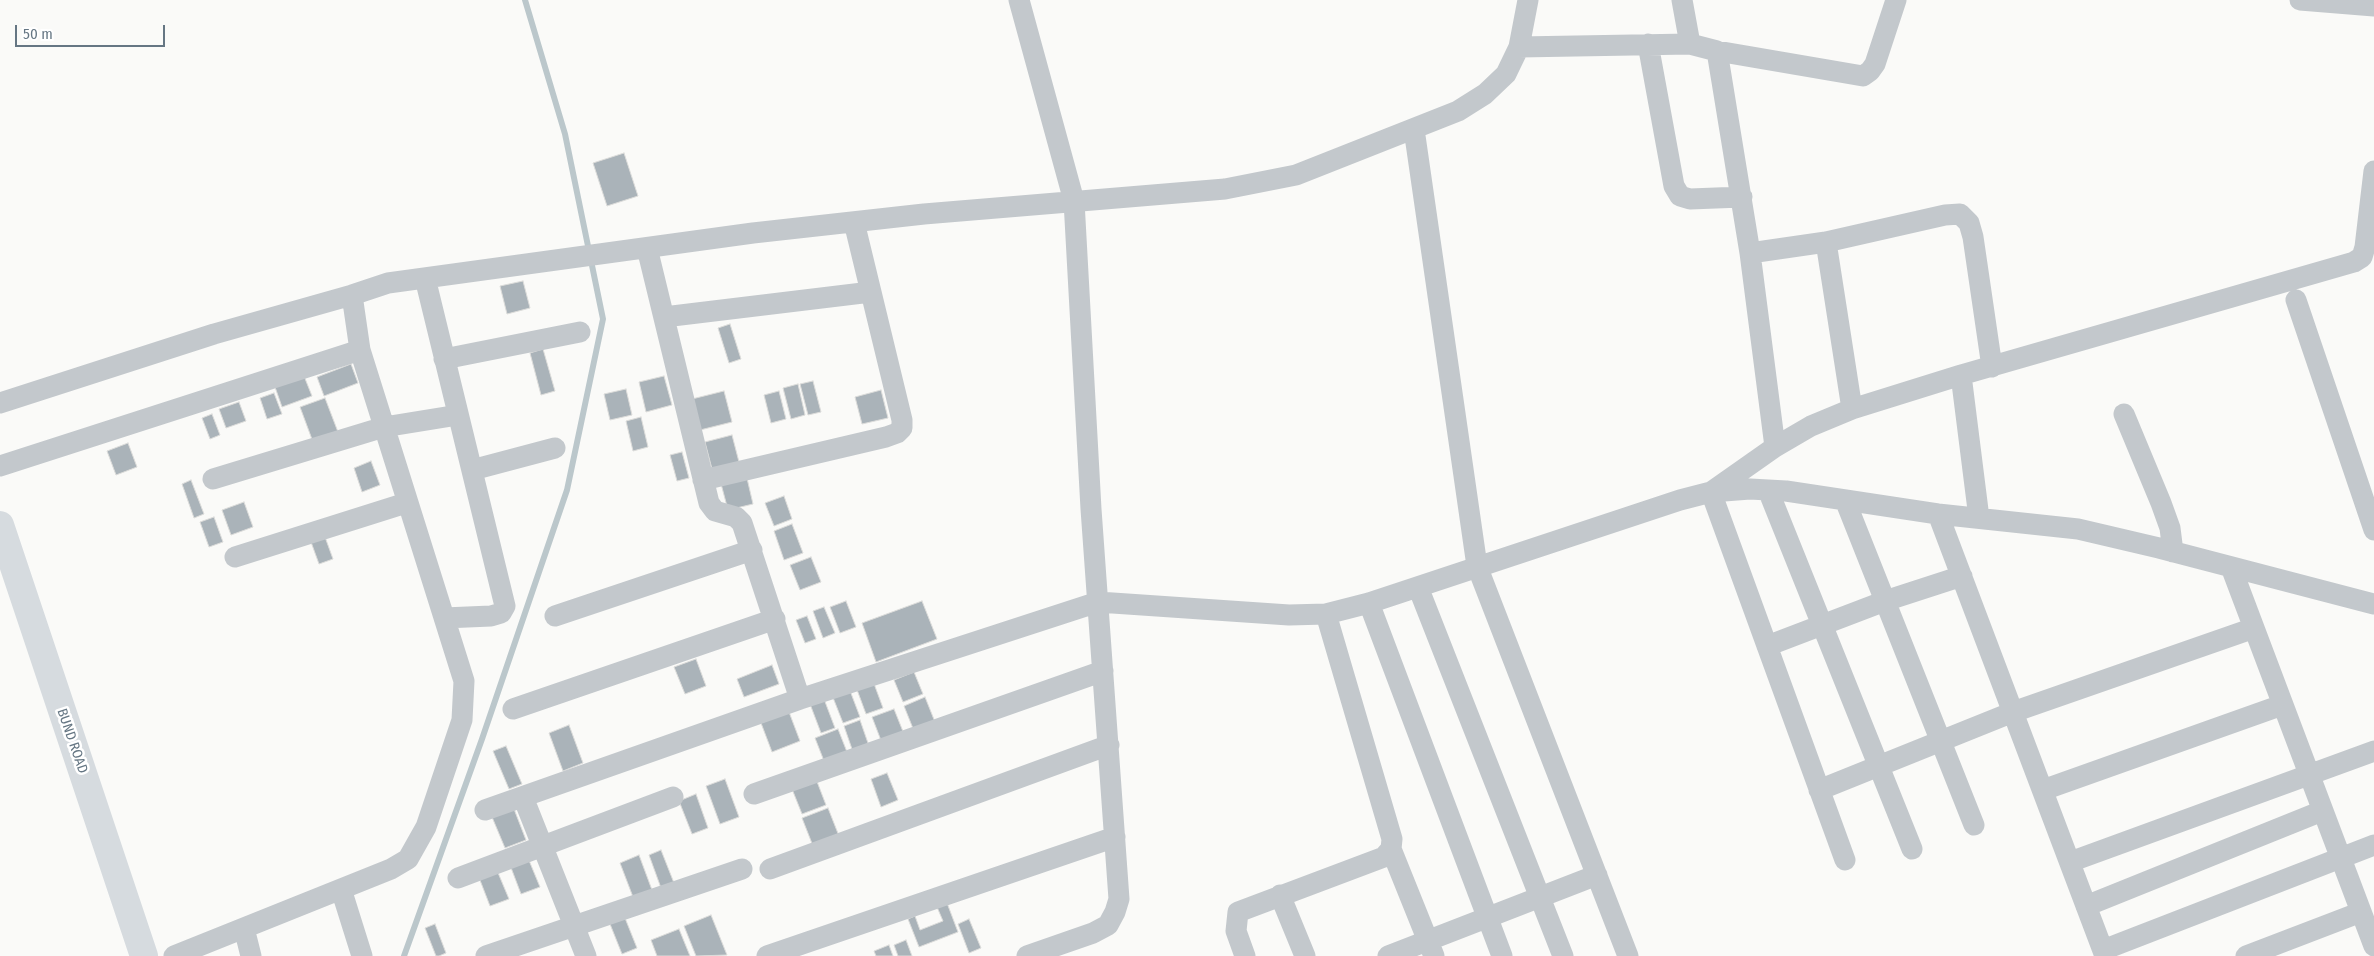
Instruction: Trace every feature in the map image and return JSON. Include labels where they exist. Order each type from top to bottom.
[{"type":"street","points":[[1018,0],[1074,201],[1091,509],[1119,899],[1116,912],[1108,925],[1092,933],[1027,956]]},
{"type":"street","points":[[0,402],[214,334],[388,283],[854,222],[1225,189],[1259,184],[1296,174],[1458,111],[1485,94],[1506,74],[1519,47],[1528,0]]},
{"type":"street","points":[[1682,0],[1690,44]]},
{"type":"street","points":[[1519,47],[1690,44],[1717,51],[1863,76],[1875,64],[1896,0]]},
{"type":"street","points":[[2300,0],[2374,6]]},
{"type":"street","points":[[1648,44],[1674,186],[1680,196],[1690,199],[1742,197]]},
{"type":"street","points":[[1717,51],[1742,197],[1775,447]]},
{"type":"street","points":[[1414,128],[1477,566],[1628,956]]},
{"type":"street","points":[[1711,492],[1775,447],[1810,426],[1852,409],[1961,375],[2354,262],[2362,257],[2365,247],[2374,171]]},
{"type":"street","points":[[1750,253],[1826,242],[1945,215],[1960,214],[1969,223],[1973,237],[1992,367]]},
{"type":"street","points":[[703,480],[897,433],[902,428],[902,420],[854,222]]},
{"type":"street","points":[[1826,242],[1852,409]]},
{"type":"street","points":[[647,248],[709,503],[715,511],[736,517],[742,523],[800,699]]},
{"type":"street","points":[[425,278],[505,606],[501,613],[491,616],[444,618]]},
{"type":"street","points":[[664,316],[871,292]]},
{"type":"street","points":[[174,956],[341,890],[391,869],[408,859],[426,827],[462,720],[464,681],[406,502],[360,350],[352,295]]},
{"type":"street","points":[[2296,300],[2374,530]]},
{"type":"street","points":[[444,359],[580,332]]},
{"type":"street","points":[[0,466],[360,350]]},
{"type":"street","points":[[1961,375],[1979,518]]},
{"type":"street","points":[[2124,414],[2161,503],[2170,528],[2174,552]]},
{"type":"street","points":[[213,479],[384,427],[458,415]]},
{"type":"street","points":[[472,470],[555,448]]},
{"type":"street","points":[[484,810],[800,699],[1098,602],[1289,615],[1326,614],[1369,603],[1680,500],[1711,492],[1750,489],[1768,490],[1938,514],[2078,529],[2374,604]]},
{"type":"street","points":[[1768,490],[1912,850]]},
{"type":"street","points":[[1711,492],[1845,860]]},
{"type":"street","points":[[1845,500],[1974,825]]},
{"type":"street","points":[[235,557],[406,502]]},
{"type":"street","points":[[1938,514],[2104,953],[2374,845]]},
{"type":"street","name":"BUND ROAD","points":[[0,525],[144,956]]},
{"type":"street","points":[[555,616],[752,550]]},
{"type":"street","points":[[2231,567],[2374,946]]},
{"type":"street","points":[[1767,646],[1885,601],[1962,576]]},
{"type":"street","points":[[1418,587],[1563,956]]},
{"type":"street","points":[[1369,603],[1502,956]]},
{"type":"street","points":[[1326,614],[1392,838],[1391,850],[1431,948]]},
{"type":"street","points":[[513,709],[775,619]]},
{"type":"street","points":[[1819,790],[2013,712],[2254,628]]},
{"type":"street","points":[[754,794],[1103,671]]},
{"type":"street","points":[[2043,790],[2282,705]]},
{"type":"street","points":[[770,869],[1109,745]]},
{"type":"street","points":[[2070,862],[2374,751]]},
{"type":"street","points":[[523,797],[586,956]]},
{"type":"street","points":[[458,878],[673,797]]},
{"type":"street","points":[[2086,906],[2322,811]]},
{"type":"street","points":[[767,956],[1115,837]]},
{"type":"street","points":[[1245,956],[1236,931],[1238,912],[1384,857],[1391,850]]},
{"type":"street","points":[[486,956],[742,869]]},
{"type":"street","points":[[1388,956],[1431,948],[1488,917],[1597,876]]},
{"type":"street","points":[[341,890],[362,956]]},
{"type":"street","points":[[1280,895],[1305,956]]},
{"type":"street","points":[[2246,956],[2361,912]]},
{"type":"street","points":[[244,928],[252,956]]},
{"type":"building","points":[[624,153],[638,196],[607,206],[593,163]]},
{"type":"building","points":[[523,281],[530,308],[507,314],[500,286]]},
{"type":"building","points":[[730,324],[741,359],[729,363],[718,328]]},
{"type":"building","points":[[543,349],[555,391],[541,395],[530,353]]},
{"type":"building","points":[[351,364],[358,383],[324,396],[317,377]]},
{"type":"building","points":[[304,376],[312,396],[282,407],[275,387]]},
{"type":"building","points":[[664,376],[672,405],[646,412],[639,382]]},
{"type":"building","points":[[813,381],[821,412],[808,415],[800,384]]},
{"type":"building","points":[[798,384],[805,415],[791,419],[783,388]]},
{"type":"building","points":[[626,389],[632,415],[610,420],[604,394]]},
{"type":"building","points":[[881,390],[888,418],[862,424],[855,397]]},
{"type":"building","points":[[724,391],[732,422],[700,430],[692,399]]},
{"type":"building","points":[[779,391],[786,419],[771,423],[764,395]]},
{"type":"building","points":[[274,393],[282,414],[267,419],[260,398]]},
{"type":"building","points":[[325,398],[338,432],[313,442],[300,407]]},
{"type":"building","points":[[239,402],[246,421],[226,428],[219,409]]},
{"type":"building","points":[[212,414],[220,435],[210,439],[202,418]]},
{"type":"building","points":[[641,417],[648,447],[633,451],[626,421]]},
{"type":"building","points":[[732,435],[739,462],[712,469],[705,442]]},
{"type":"building","points":[[128,443],[137,467],[116,475],[107,451]]},
{"type":"building","points":[[682,452],[689,478],[677,481],[670,455]]},
{"type":"building","points":[[371,461],[380,485],[362,492],[354,468]]},
{"type":"building","points":[[746,474],[753,504],[728,510],[720,480]]},
{"type":"building","points":[[191,480],[204,514],[194,518],[182,484]]},
{"type":"building","points":[[784,496],[792,519],[774,526],[765,503]]},
{"type":"building","points":[[244,502],[253,527],[231,535],[222,510]]},
{"type":"building","points":[[214,517],[223,542],[209,547],[200,522]]},
{"type":"building","points":[[792,524],[803,553],[784,560],[774,531]]},
{"type":"building","points":[[325,537],[333,559],[319,564],[311,542]]},
{"type":"building","points":[[811,557],[821,582],[800,590],[790,565]]},
{"type":"building","points":[[846,601],[856,627],[840,633],[830,607]]},
{"type":"building","points":[[922,601],[937,639],[876,662],[862,623]]},
{"type":"building","points":[[824,607],[835,633],[823,638],[813,611]]},
{"type":"building","points":[[807,616],[816,639],[805,643],[796,620]]},
{"type":"building","points":[[696,659],[706,686],[685,694],[674,667]]},
{"type":"building","points":[[772,665],[779,684],[744,697],[737,679]]},
{"type":"building","points":[[914,672],[923,694],[903,702],[894,680]]},
{"type":"building","points":[[873,681],[883,708],[866,714],[856,687]]},
{"type":"building","points":[[849,688],[860,717],[843,723],[832,695]]},
{"type":"building","points":[[925,697],[935,722],[914,731],[904,706]]},
{"type":"building","points":[[824,699],[835,728],[821,733],[810,704]]},
{"type":"building","points":[[894,709],[904,734],[882,743],[872,717]]},
{"type":"building","points":[[789,712],[800,741],[772,752],[761,723]]},
{"type":"building","points":[[860,720],[869,746],[853,752],[844,726]]},
{"type":"building","points":[[569,725],[583,763],[563,771],[549,733]]},
{"type":"building","points":[[838,729],[847,752],[824,761],[815,738]]},
{"type":"building","points":[[506,746],[522,784],[509,789],[493,751]]},
{"type":"building","points":[[887,773],[898,800],[881,807],[871,779]]},
{"type":"building","points":[[725,779],[739,817],[720,824],[706,786]]},
{"type":"building","points":[[816,779],[826,805],[802,814],[792,789]]},
{"type":"building","points":[[696,794],[708,828],[692,834],[679,801]]},
{"type":"building","points":[[828,808],[839,836],[813,846],[802,818]]},
{"type":"building","points":[[514,809],[526,840],[505,848],[492,817]]},
{"type":"building","points":[[661,850],[674,883],[661,888],[649,855]]},
{"type":"building","points":[[639,855],[652,890],[633,897],[620,863]]},
{"type":"building","points":[[528,858],[540,887],[521,894],[510,865]]},
{"type":"building","points":[[496,868],[509,899],[490,906],[478,875]]},
{"type":"building","points":[[947,903],[958,932],[919,947],[908,919],[915,916],[920,930],[943,921],[937,907]]},
{"type":"building","points":[[711,915],[727,955],[696,956],[684,926]]},
{"type":"building","points":[[625,918],[637,948],[622,954],[610,924]]},
{"type":"building","points":[[969,919],[981,948],[969,953],[958,924]]},
{"type":"building","points":[[435,924],[446,953],[439,956],[436,956],[425,928]]},
{"type":"building","points":[[679,929],[690,956],[657,956],[651,940]]},
{"type":"building","points":[[906,940],[912,956],[898,956],[894,945]]},
{"type":"building","points":[[889,945],[893,956],[876,956],[874,951]]},
{"type":"waterway","points":[[404,956],[482,739],[567,490],[603,319],[565,134],[525,0]]}]
